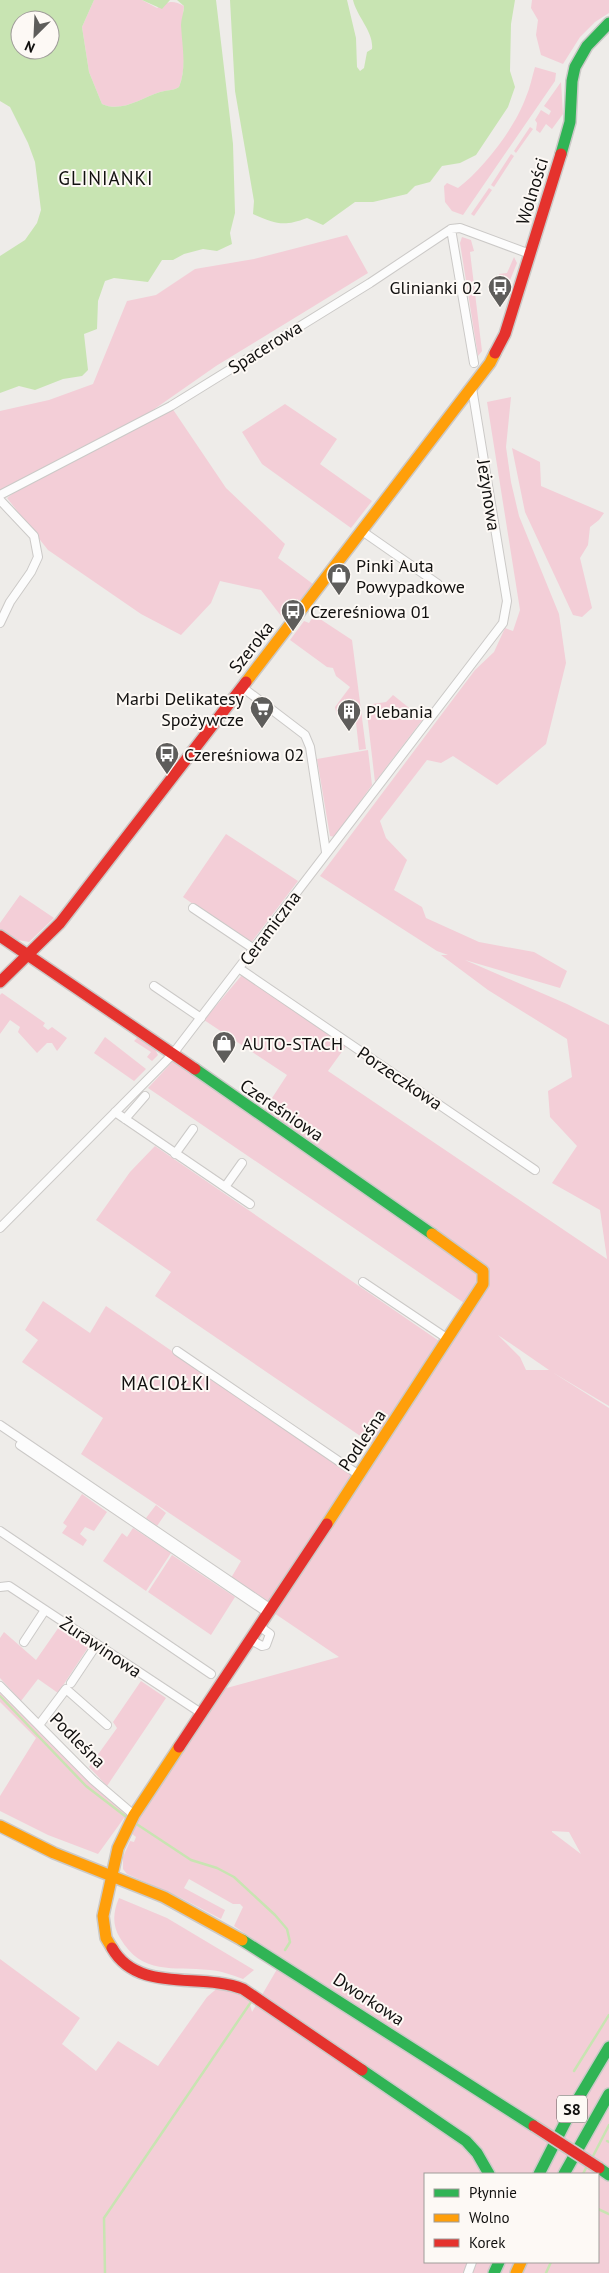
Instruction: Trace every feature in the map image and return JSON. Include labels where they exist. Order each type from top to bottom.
[{"type":"main road","name":"Wolności","points":[[483,372],[505,334],[571,124],[574,74],[588,43],[609,24]]},
{"type":"main road","name":"Szeroka","points":[[0,982],[66,916],[483,372]]},
{"type":"main road","name":"Czereśniowa","points":[[0,936],[172,1056],[365,1186],[417,1225],[465,1257],[483,1271],[483,1284]]},
{"type":"main road","name":"Podleśna","points":[[111,1876],[122,1837],[134,1815],[483,1284]]},
{"type":"main road","name":"Dworkowa","points":[[0,1826],[54,1853],[164,1897],[226,1929],[609,2175]]},
{"type":"main road","points":[[111,1876],[103,1907],[104,1928],[110,1947],[125,1964],[150,1977],[228,1983],[244,1989],[466,2141],[484,2163],[489,2173]]},
{"type":"main road","name":"S8","points":[[540,2173],[572,2109],[609,2047]]},
{"type":"main road","name":"S8","points":[[565,2173],[609,2094]]},
{"type":"street","points":[[474,363],[451,229],[460,228],[530,254]]},
{"type":"street","name":"Spacerowa","points":[[0,495],[171,406],[370,283],[451,229]]},
{"type":"street","name":"Jeżynowa","points":[[472,388],[507,601]]},
{"type":"street","points":[[0,500],[34,536],[38,557],[31,572],[10,602],[0,622]]},
{"type":"street","points":[[362,531],[438,584]]},
{"type":"street","name":"Ceramiczna","points":[[0,1228],[172,1056],[502,622],[507,601]]},
{"type":"street","points":[[242,687],[305,736],[310,747],[326,852]]},
{"type":"street","points":[[193,908],[254,949]]},
{"type":"street","name":"Porzeczkowa","points":[[240,969],[535,1170]]},
{"type":"street","points":[[154,986],[202,1018]]},
{"type":"street","points":[[125,1119],[144,1096]]},
{"type":"street","points":[[115,1112],[250,1204]]},
{"type":"street","points":[[176,1154],[193,1129]]},
{"type":"street","points":[[225,1187],[242,1163]]},
{"type":"street","points":[[363,1282],[448,1339]]},
{"type":"street","points":[[177,1351],[359,1474]]},
{"type":"street","points":[[0,1424],[269,1611]]},
{"type":"street","points":[[0,1431],[269,1611]]},
{"type":"street","points":[[0,1531],[211,1674]]},
{"type":"street","name":"Żurawinowa","points":[[0,1587],[9,1586],[201,1713]]},
{"type":"street","points":[[24,1642],[45,1610]]},
{"type":"street","points":[[250,1640],[262,1646],[266,1645],[270,1634],[259,1626]]},
{"type":"street","points":[[71,1683],[97,1644]]},
{"type":"street","name":"Podleśna","points":[[0,1686],[114,1800],[134,1815]]},
{"type":"street","points":[[39,1726],[66,1689],[107,1725]]},
{"type":"shaded area","points":[[0,0],[94,0],[82,27],[89,72],[102,104],[117,107],[179,87],[183,72],[181,25],[184,6],[177,0],[216,0],[233,144],[235,213],[230,233],[232,244],[217,251],[203,249],[184,254],[173,260],[162,260],[148,282],[114,278],[105,281],[98,301],[97,329],[84,334],[88,370],[82,376],[63,379],[35,390],[19,386],[0,393],[0,256],[25,240],[37,223],[41,210],[35,162],[10,107],[0,101]]},
{"type":"shaded area","points":[[94,0],[142,0],[157,8],[170,2],[184,6],[184,57],[179,87],[124,106],[117,107],[102,104],[89,72],[82,27]]},
{"type":"shaded area","points":[[142,0],[170,0],[162,9]]},
{"type":"shaded area","points":[[230,0],[347,0],[356,38],[357,67],[360,71],[364,68],[367,52],[372,49],[372,43],[353,0],[515,0],[511,24],[510,71],[515,87],[508,107],[476,155],[460,163],[442,166],[430,182],[415,186],[407,194],[373,202],[355,202],[323,225],[307,218],[292,223],[274,222],[253,214],[254,201],[235,91]]},
{"type":"shaded area","points":[[532,0],[609,0],[609,13],[595,22],[580,37],[563,64],[541,55],[536,35],[538,20],[531,8]]},
{"type":"shaded area","points":[[535,67],[556,73],[555,81],[463,215],[452,211],[445,202],[444,186],[447,183],[458,188],[488,159],[521,109],[529,90]]},
{"type":"shaded area","points":[[561,82],[563,114],[552,129],[546,124],[540,133],[536,130],[537,123],[535,120],[541,110],[549,115],[551,111],[544,106]]},
{"type":"shaded area","points":[[530,127],[533,129],[516,153],[514,151]]},
{"type":"shaded area","points":[[511,154],[514,156],[494,187],[491,185]]},
{"type":"shaded area","points":[[489,188],[492,190],[474,216],[471,214]]},
{"type":"shaded area","points":[[541,188],[532,214],[527,211]]},
{"type":"shaded area","points":[[347,235],[368,273],[216,366],[143,417],[0,492],[0,411],[49,400],[93,384],[127,301],[156,295],[195,269],[254,259]]},
{"type":"shaded area","points":[[462,237],[471,240],[474,251],[470,252],[482,351],[478,356],[460,243]]},
{"type":"shaded area","points":[[514,257],[517,263],[502,300],[499,274],[507,273]]},
{"type":"shaded area","points":[[511,397],[506,447],[511,482],[519,516],[559,614],[566,663],[546,744],[497,785],[453,756],[441,763],[427,760],[380,821],[386,838],[407,860],[394,890],[422,907],[426,918],[479,942],[534,952],[567,971],[560,988],[465,960],[567,1004],[609,1025],[609,1406],[552,1372],[609,1408],[609,2273],[0,2273],[0,1959],[80,2018],[62,2044],[96,2071],[118,2041],[158,2066],[207,1997],[221,1985],[248,1997],[252,2012],[283,1959],[234,1926],[243,1907],[240,1904],[233,1904],[189,1879],[184,1888],[225,1910],[221,1919],[179,1897],[127,1874],[123,1869],[123,1857],[130,1841],[134,1842],[136,1837],[131,1833],[134,1825],[124,1818],[98,1854],[48,1835],[0,1811],[0,1796],[36,1738],[0,1702],[0,1689],[104,1794],[125,1812],[138,1812],[223,1689],[339,1657],[274,1613],[231,1578],[241,1561],[81,1454],[103,1418],[22,1362],[38,1340],[25,1330],[43,1301],[90,1333],[106,1306],[355,1476],[375,1446],[155,1296],[171,1272],[96,1220],[130,1172],[155,1146],[442,1343],[467,1305],[148,1088],[174,1060],[259,1118],[287,1075],[204,1020],[242,975],[346,1046],[328,1071],[607,1259],[600,1210],[552,1183],[577,1146],[550,1117],[548,1091],[572,1077],[567,1039],[488,990],[441,955],[448,955],[437,951],[320,876],[475,670],[494,652],[505,628],[513,631],[520,610],[487,402]],"holes":[[[498,1335],[549,1370],[526,1370],[520,1357]],[[552,1832],[569,1832],[581,1854]]]},
{"type":"shaded area","points":[[285,404],[337,439],[320,464],[372,501],[351,528],[262,464],[242,432]]},
{"type":"shaded area","points":[[172,408],[226,488],[285,544],[278,558],[313,584],[285,621],[261,590],[220,581],[211,603],[181,635],[141,614],[48,550],[7,498],[20,488]]},
{"type":"shaded area","points":[[512,448],[540,462],[541,486],[604,513],[590,527],[588,545],[580,558],[592,608],[582,617],[573,615],[525,512]]},
{"type":"shaded area","points":[[314,615],[352,640],[366,749],[359,750],[355,713],[337,715],[335,707],[350,687],[336,676],[333,668],[327,667],[290,640],[304,621],[309,623]]},
{"type":"shaded area","points":[[393,695],[423,719],[375,782],[366,705],[386,702]]},
{"type":"shaded area","points":[[368,750],[372,785],[335,837],[330,836],[317,759]]},
{"type":"shaded area","points":[[226,834],[298,881],[250,944],[183,897]]},
{"type":"shaded area","points":[[20,895],[54,918],[29,942],[13,939],[0,930],[0,923]]},
{"type":"shaded area","points":[[2,993],[45,1023],[43,1026],[48,1030],[52,1027],[67,1038],[57,1051],[52,1043],[47,1043],[37,1053],[18,1032],[20,1027],[10,1020],[0,1034],[0,995]]},
{"type":"shaded area","points":[[105,1037],[146,1069],[134,1081],[94,1053]]},
{"type":"shaded area","points":[[138,1037],[155,1049],[158,1055],[152,1061],[147,1057],[151,1052],[134,1041]]},
{"type":"shaded area","points":[[82,1494],[107,1512],[94,1531],[85,1527],[80,1534],[87,1540],[83,1546],[62,1533],[67,1526],[63,1523]]},
{"type":"shaded area","points":[[156,1505],[166,1513],[157,1526],[146,1518]]},
{"type":"shaded area","points":[[133,1528],[171,1553],[146,1591],[103,1561],[122,1533],[127,1537]]},
{"type":"shaded area","points":[[172,1555],[235,1597],[211,1635],[148,1592]]},
{"type":"shaded area","points":[[59,1627],[89,1646],[58,1693],[38,1679],[21,1701],[0,1678],[0,1638],[4,1632],[36,1660]]},
{"type":"shaded area","points":[[141,1681],[166,1698],[107,1786],[89,1767],[117,1728],[113,1722]]},
{"type":"shaded area","points":[[119,1898],[167,1918],[254,1970],[243,1979],[227,1973],[159,1967],[148,1964],[129,1950],[120,1938],[115,1923],[115,1913]]},
{"type":"waterway","points":[[0,1696],[86,1786],[125,1816]]},
{"type":"waterway","points":[[135,1823],[191,1860],[217,1868],[234,1877],[275,1915],[287,1929],[290,1942],[285,1950]]},
{"type":"waterway","points":[[105,2273],[104,2218],[251,2002]]},
{"type":"waterway","points":[[574,2071],[609,2015]]},
{"type":"waterway","points":[[591,2160],[609,2125]]},
{"type":"waterway","points":[[584,2173],[588,2164]]},
{"type":"waterway","points":[[599,2209],[609,2214]]},
{"type":"waterway","points":[[546,2273],[551,2263]]},
{"type":"traffic: fast","points":[[561,154],[570,122],[572,81],[575,67],[587,46],[609,23]]},
{"type":"traffic: fast","points":[[195,1069],[432,1234]]},
{"type":"traffic: fast","points":[[242,1940],[534,2126]]},
{"type":"traffic: fast","points":[[540,2173],[572,2109],[609,2047]]},
{"type":"traffic: fast","points":[[362,2070],[466,2141],[477,2153],[488,2173]]},
{"type":"traffic: fast","points":[[565,2173],[609,2094]]},
{"type":"traffic: fast","points":[[599,2168],[609,2175]]},
{"type":"traffic: fast","points":[[494,2273],[499,2263]]},
{"type":"traffic: slow","points":[[246,682],[490,363],[495,353]]},
{"type":"traffic: slow","points":[[327,1524],[483,1284],[483,1271],[432,1234]]},
{"type":"traffic: slow","points":[[112,1948],[106,1938],[103,1916],[118,1848],[134,1815],[179,1747]]},
{"type":"traffic: slow","points":[[0,1826],[54,1853],[164,1897],[242,1940]]},
{"type":"traffic: slow","points":[[516,2273],[521,2263]]},
{"type":"traffic: jam","points":[[495,353],[505,334],[561,154]]},
{"type":"traffic: jam","points":[[0,982],[60,923],[246,682]]},
{"type":"traffic: jam","points":[[0,936],[195,1069]]},
{"type":"traffic: jam","points":[[179,1747],[327,1524]]},
{"type":"traffic: jam","points":[[112,1948],[123,1962],[138,1971],[154,1977],[226,1984],[243,1989],[362,2070]]},
{"type":"traffic: jam","points":[[534,2126],[599,2168]]},
{"type":"place","name":"Glinianki 02","points":[[500,308]]},
{"type":"place","name":"Pinki Auta Powypadkowe","points":[[339,596]]},
{"type":"place","name":"Czereśniowa 01","points":[[293,632]]},
{"type":"place","name":"Marbi Delikatesy Spożywcze","points":[[262,729]]},
{"type":"place","name":"Plebania","points":[[349,732]]},
{"type":"place","name":"Czereśniowa 02","points":[[167,775]]},
{"type":"place","name":"AUTO-STACH","points":[[224,1064]]},
{"type":"district","name":"GLINIANKI","points":[[106,178]]},
{"type":"district","name":"MACIOŁKI","points":[[166,1383]]}]
